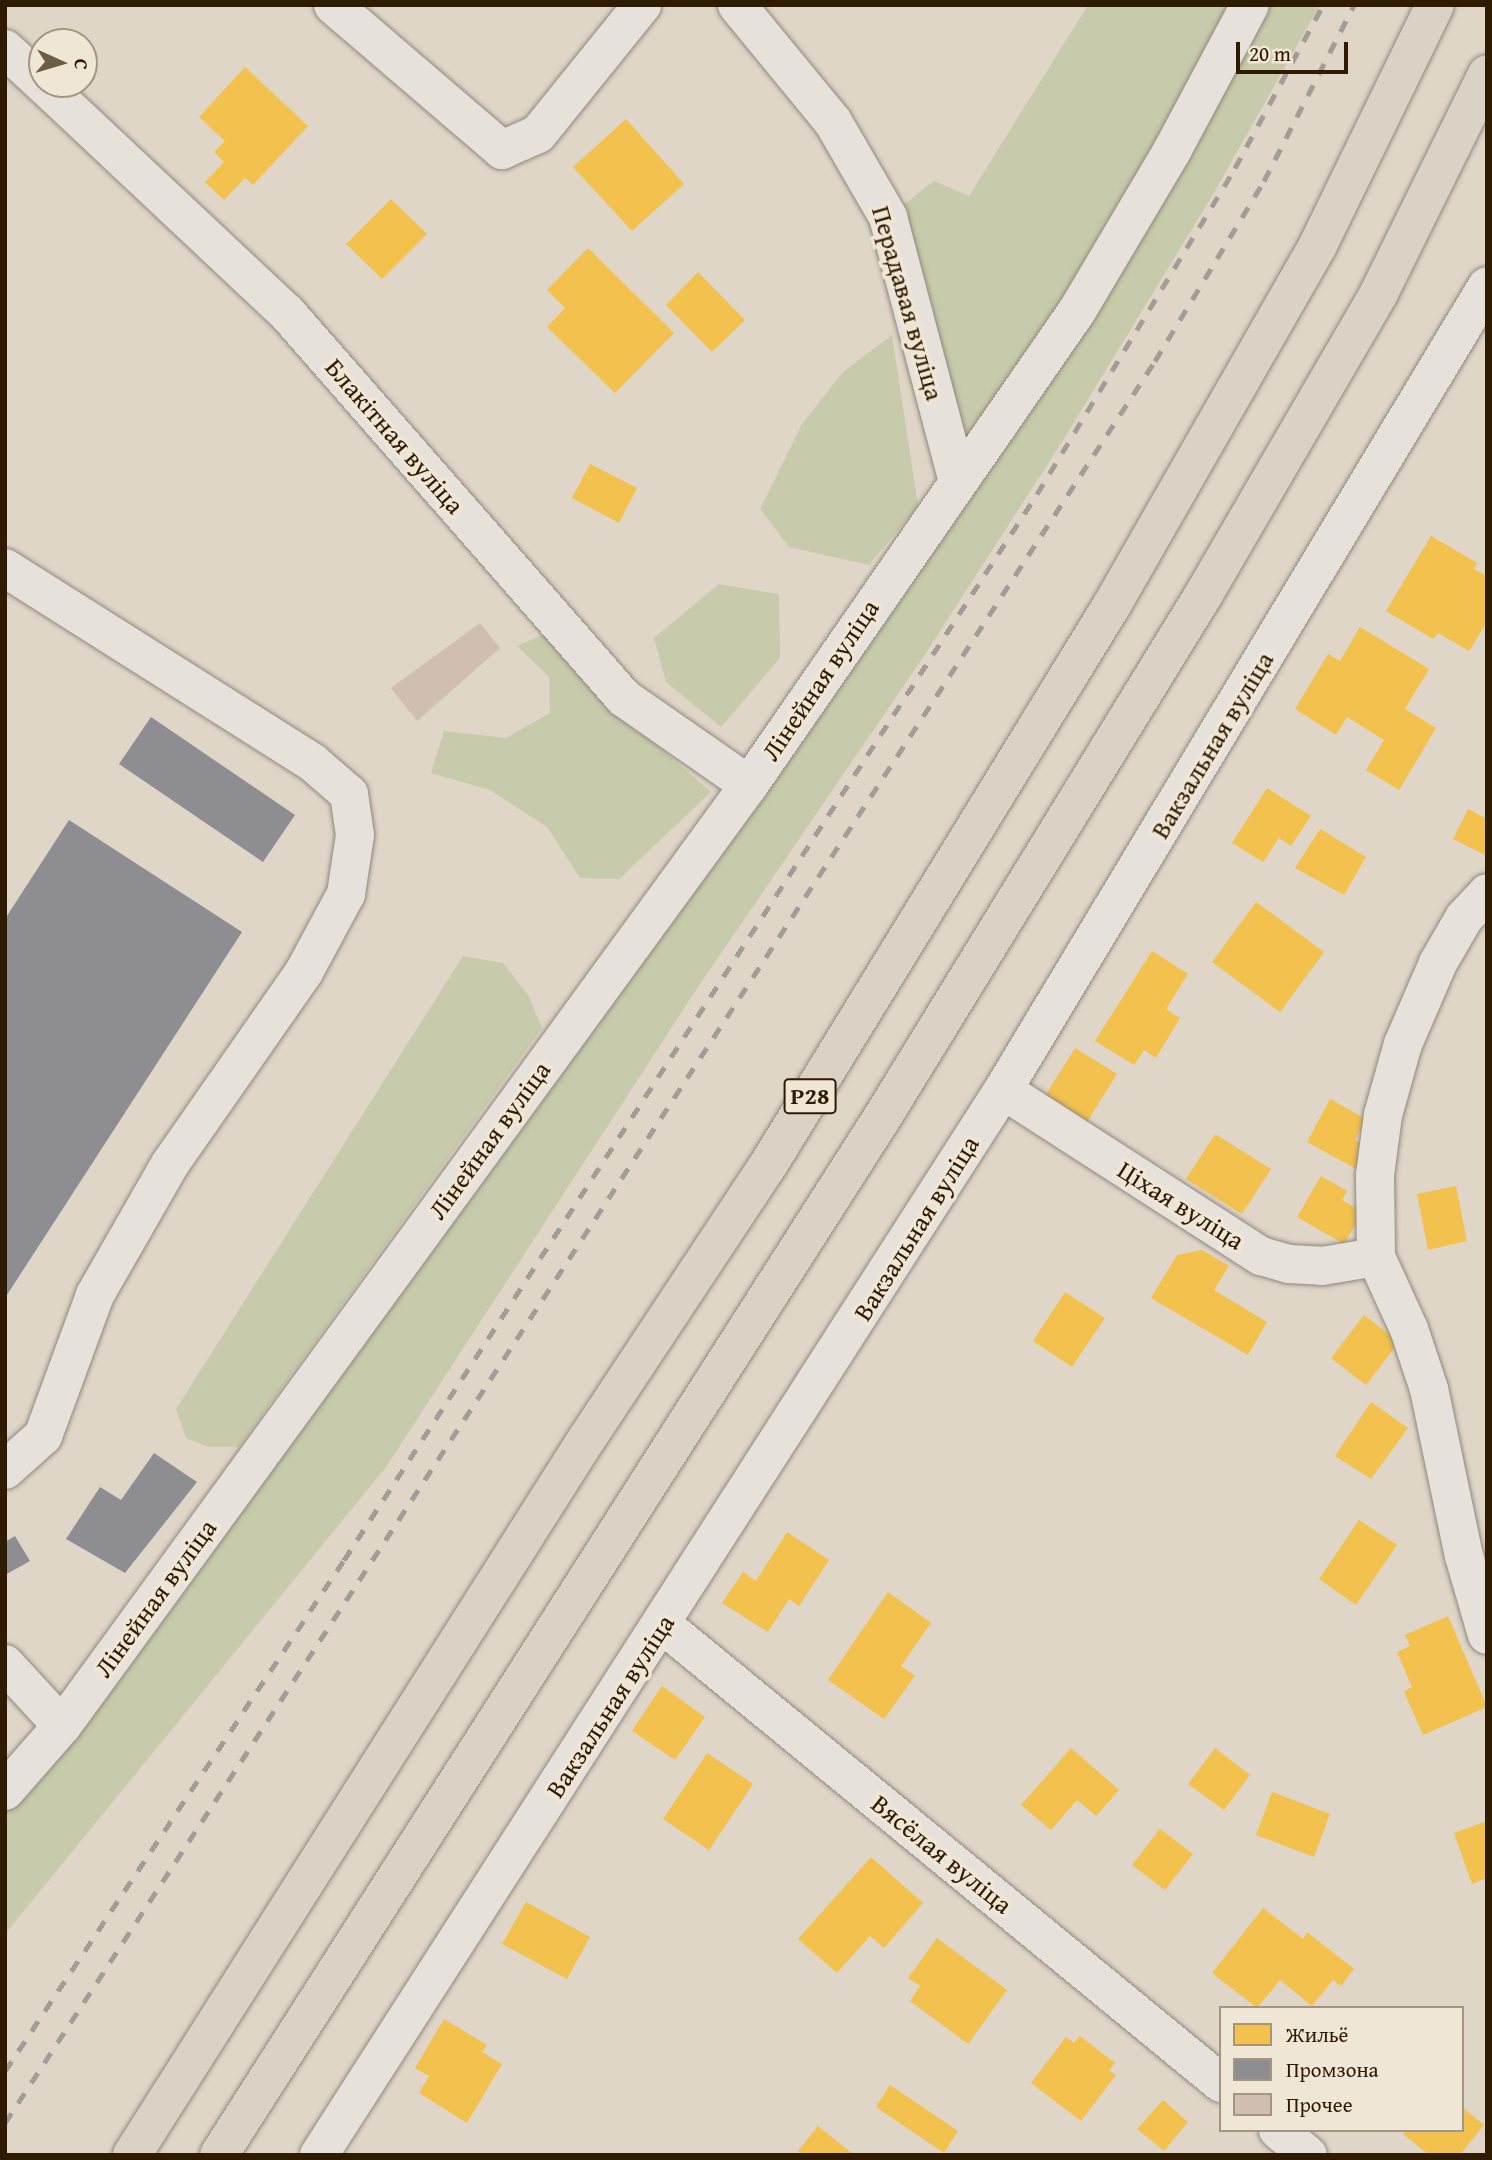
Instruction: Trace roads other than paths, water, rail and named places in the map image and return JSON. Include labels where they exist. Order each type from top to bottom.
[{"type":"highway","name":"Р28","points":[[132,2155],[571,1463],[767,1167],[1112,605],[1318,245],[1435,5]]},
{"type":"highway","name":"Р28","points":[[219,2155],[882,1118],[1204,594],[1379,293],[1487,74]]},
{"type":"street","points":[[333,5],[502,150],[538,134],[642,5]]},
{"type":"street","name":"Перадавая вуліца","points":[[737,5],[833,122],[888,217],[957,478]]},
{"type":"street","name":"Лінейная вуліца","points":[[5,1791],[61,1726],[748,785],[957,478],[1077,311],[1173,149],[1250,5]]},
{"type":"street","name":"Блакітная вуліца","points":[[5,49],[28,71]]},
{"type":"street","name":"Блакітная вуліца","points":[[57,98],[287,313],[624,698],[748,785]]},
{"type":"street","name":"Вакзальная вуліца","points":[[319,2155],[663,1625],[1003,1090],[1487,286]]},
{"type":"street","points":[[5,568],[312,762],[349,794],[355,835],[346,894],[304,972],[170,1164],[95,1295],[43,1436],[5,1471]]},
{"type":"street","points":[[1487,893],[1464,918],[1444,951],[1403,1044],[1381,1127],[1375,1175],[1376,1256],[1409,1329],[1429,1389],[1464,1556],[1487,1635]]},
{"type":"street","name":"Ціхая вуліца","points":[[1003,1090],[1261,1256],[1289,1264],[1322,1266],[1376,1256]]},
{"type":"street","name":"Вясёлая вуліца","points":[[663,1625],[1219,2081]]},
{"type":"street","points":[[5,1664],[61,1726]]},
{"type":"street","points":[[1280,2132],[1308,2155]]},
{"type":"railway","points":[[5,2071],[344,1560],[1037,494],[1235,168],[1323,5]]},
{"type":"railway","points":[[5,2123],[1155,361],[1264,181],[1354,5]]}]
